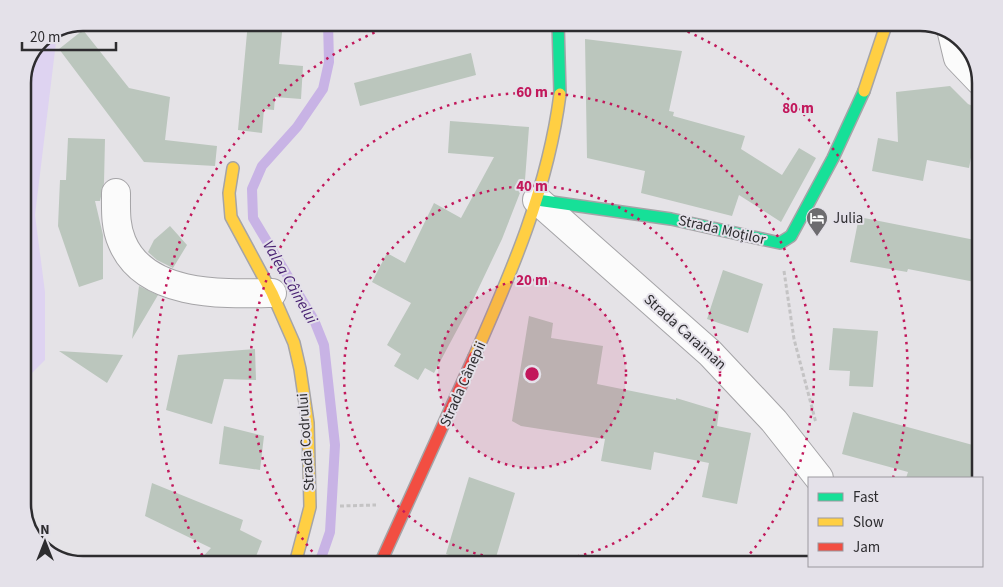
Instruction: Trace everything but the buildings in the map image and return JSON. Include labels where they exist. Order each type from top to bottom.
[{"type":"street","name":"Strada Cânepii","points":[[384,556],[417,486],[502,293],[538,200],[556,123],[560,90],[558,31]]},
{"type":"street","name":"Strada Moților","points":[[538,200],[671,219],[780,243],[791,236],[838,150],[878,58],[885,31]]},
{"type":"street","points":[[955,46],[958,58],[970,71]]},
{"type":"street","name":"Strada Codrului","points":[[234,168],[229,193],[231,217],[272,292],[294,343],[308,423],[310,507],[297,556]]},
{"type":"street","points":[[116,193],[116,219],[122,243],[137,263],[159,279],[187,289],[238,294],[272,292]]},
{"type":"street","name":"Strada Caraiman","points":[[538,200],[722,365],[774,421],[817,477]]},
{"type":"path","points":[[780,243],[794,338],[817,424]]},
{"type":"shaded area","points":[[56,39],[35,215],[45,292],[45,360],[31,374],[31,80],[35,64],[40,55]]},
{"type":"waterway","name":"Valea Câinelui","points":[[322,556],[330,532],[335,445],[324,345],[314,320],[253,218],[252,189],[262,166],[297,127],[323,89],[329,62],[328,31]]},
{"type":"traffic: fast","points":[[558,31],[560,94]]},
{"type":"traffic: fast","points":[[537,200],[671,219],[780,243],[791,236],[833,158],[864,91]]},
{"type":"traffic: slow","points":[[864,91],[884,31]]},
{"type":"traffic: slow","points":[[474,357],[515,261],[538,196],[547,163],[560,94]]},
{"type":"traffic: slow","points":[[233,168],[229,193],[231,217],[272,293],[294,343],[300,369],[308,423],[310,507],[297,556]]},
{"type":"traffic: jam","points":[[384,556],[474,357]]},
{"type":"place","name":"Julia","points":[[817,237]]}]
